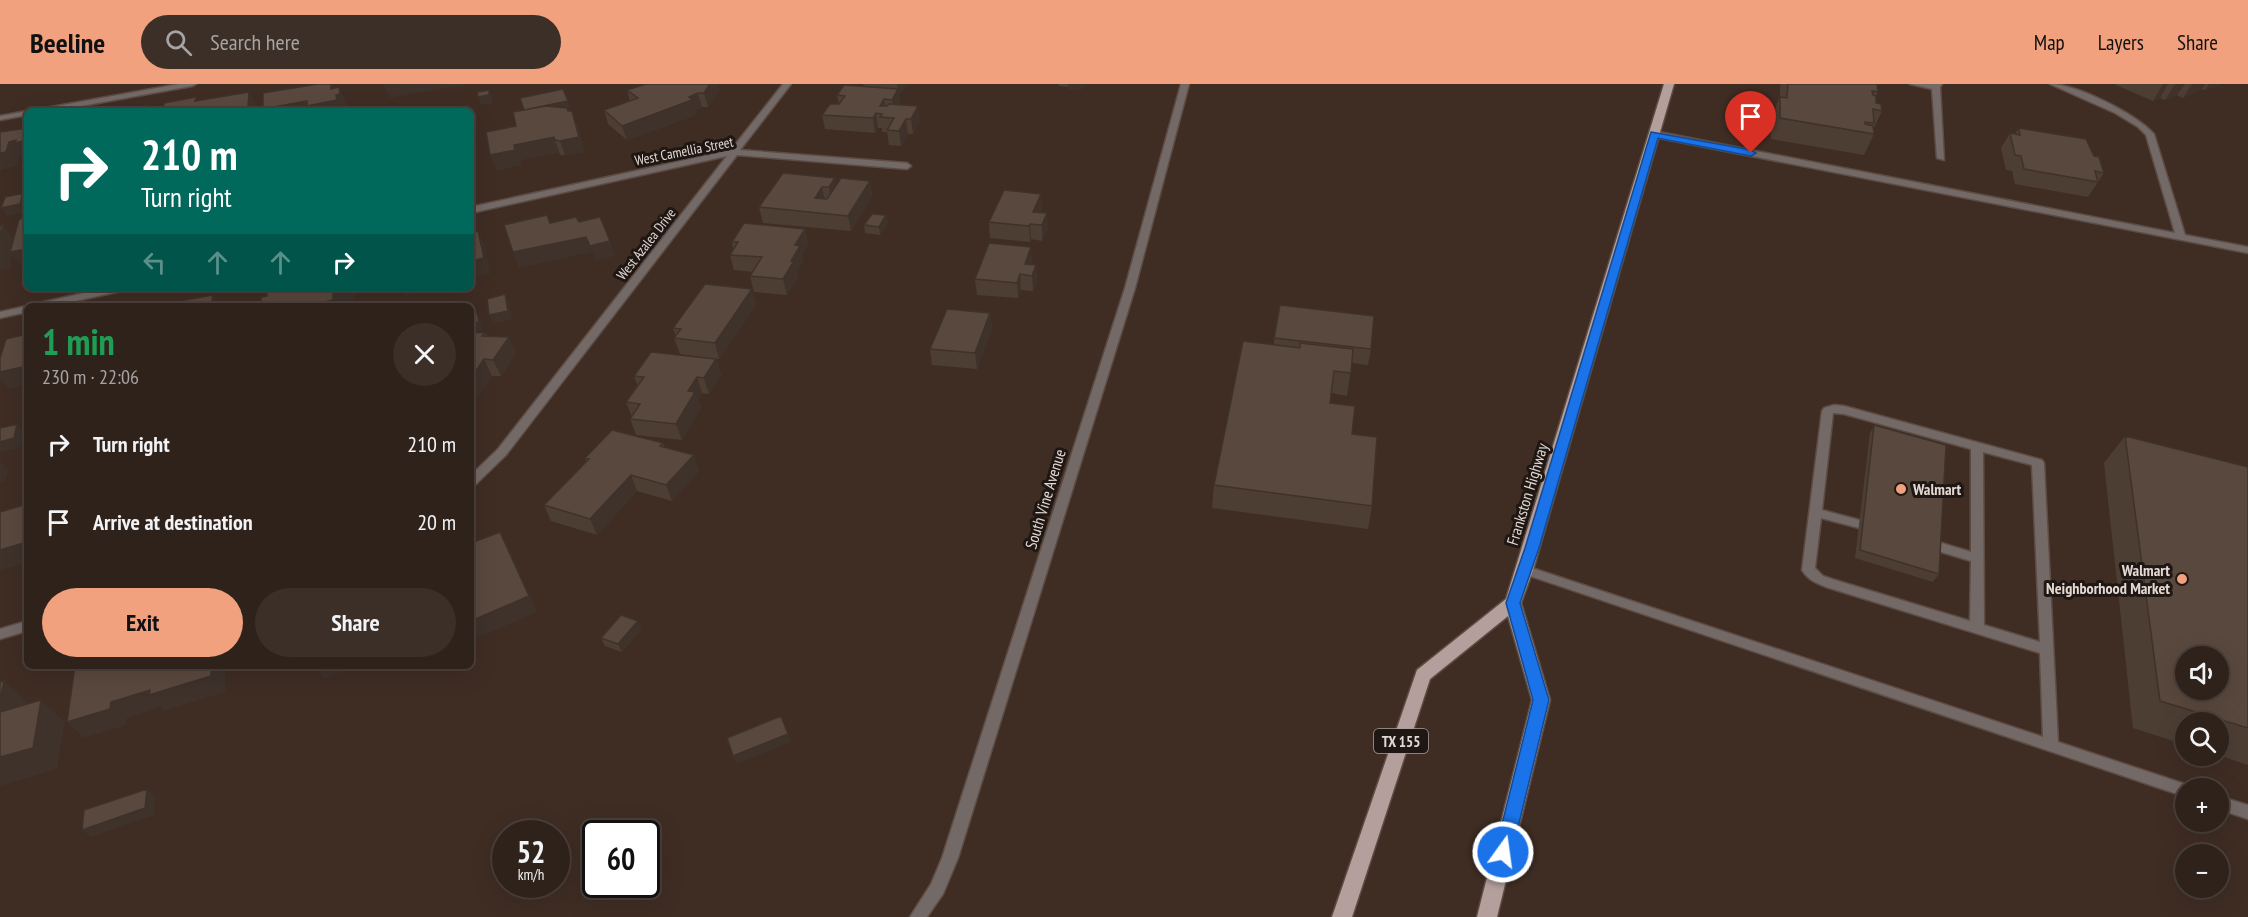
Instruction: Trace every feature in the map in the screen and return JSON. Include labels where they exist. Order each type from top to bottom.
[{"type":"main road","name":"Frankston Highway","points":[[1513,603],[1525,570],[1669,84]]},
{"type":"main road","name":"TX 155","points":[[1342,917],[1423,675],[1513,603]]},
{"type":"main road","points":[[1487,917],[1541,700],[1513,603]]},
{"type":"street","points":[[57,108],[192,84]]},
{"type":"street","name":"West Azalea Drive","points":[[474,479],[502,452],[787,84]]},
{"type":"street","name":"South Vine Avenue","points":[[918,917],[937,889],[954,847],[1130,288],[1185,84]]},
{"type":"street","points":[[1914,84],[1937,86],[1941,158]]},
{"type":"street","points":[[2054,84],[2126,116],[2150,134],[2181,237]]},
{"type":"street","points":[[0,118],[24,114]]},
{"type":"street","points":[[1654,134],[2248,250]]},
{"type":"street","name":"West Camellia Street","points":[[474,209],[734,152],[907,166]]},
{"type":"street","points":[[53,303],[107,291]]},
{"type":"street","points":[[0,315],[24,310]]},
{"type":"street","points":[[2048,651],[1818,579],[1808,570],[1807,561],[1828,411],[1834,409],[2038,463],[2048,651],[2051,746]]},
{"type":"street","points":[[1977,446],[1977,629]]},
{"type":"street","points":[[1814,512],[1859,524]]},
{"type":"street","points":[[1935,546],[1977,558]]},
{"type":"street","points":[[1525,570],[2175,787]]},
{"type":"street","points":[[0,634],[24,627]]},
{"type":"street","points":[[2229,806],[2248,812]]},
{"type":"building","points":[[331,84],[331,89],[339,87],[340,94],[336,95],[337,100],[307,106],[307,101],[263,108],[263,93]]},
{"type":"building","points":[[646,84],[710,84],[704,93],[689,97],[692,100],[622,126],[604,110],[638,98],[627,90]]},
{"type":"building","points":[[1788,84],[1877,84],[1878,92],[1872,91],[1876,96],[1876,103],[1881,104],[1882,111],[1873,109],[1874,123],[1865,122],[1873,126],[1874,134],[1780,118],[1780,97],[1787,98]]},
{"type":"building","points":[[844,85],[898,89],[892,100],[884,99],[880,106],[889,104],[918,106],[911,119],[906,119],[899,131],[887,130],[894,118],[880,117],[882,114],[876,113],[873,118],[822,115],[830,104],[839,104],[845,96],[837,95]]},
{"type":"building","points":[[563,89],[568,101],[524,110],[520,98]]},
{"type":"building","points":[[489,90],[489,95],[478,97],[477,92]]},
{"type":"building","points":[[249,92],[248,107],[163,108],[164,103],[196,97],[195,101]]},
{"type":"building","points":[[148,105],[148,108],[132,108]]},
{"type":"building","points":[[546,106],[567,108],[568,111],[572,111],[579,137],[560,141],[555,140],[554,137],[514,145],[515,150],[490,155],[486,132],[516,126],[513,112]]},
{"type":"building","points":[[24,128],[24,141],[9,142],[6,152],[0,153],[0,132]]},
{"type":"building","points":[[2019,128],[2086,139],[2094,156],[2099,157],[2104,173],[2095,171],[2098,182],[2024,169],[2021,156],[2015,155],[2010,133],[2020,135]]},
{"type":"building","points":[[783,173],[835,178],[829,187],[822,187],[815,198],[827,199],[841,178],[870,181],[848,216],[759,207]]},
{"type":"building","points":[[1004,190],[1041,194],[1033,212],[1047,213],[1042,225],[989,222]]},
{"type":"building","points":[[23,193],[20,204],[1,208],[5,197]]},
{"type":"building","points":[[872,214],[886,215],[879,227],[864,225]]},
{"type":"building","points":[[547,215],[550,223],[576,217],[579,222],[600,217],[610,241],[590,246],[586,237],[513,252],[504,225]]},
{"type":"building","points":[[24,218],[24,250],[10,252],[19,219]]},
{"type":"building","points":[[744,223],[805,229],[795,245],[800,246],[791,261],[794,261],[783,279],[750,276],[762,257],[730,255],[738,242],[732,242]]},
{"type":"building","points":[[478,231],[484,258],[474,260],[474,232]]},
{"type":"building","points":[[989,243],[1031,247],[1025,264],[1036,265],[1032,276],[1020,274],[1017,283],[975,279]]},
{"type":"building","points":[[705,284],[752,289],[715,343],[674,338],[681,329],[673,328]]},
{"type":"building","points":[[267,291],[337,291],[333,292],[333,300],[321,303],[261,303],[261,297],[267,296]]},
{"type":"building","points":[[505,294],[508,311],[489,315],[487,299]]},
{"type":"building","points":[[213,295],[212,303],[169,303]]},
{"type":"building","points":[[1280,305],[1374,316],[1371,349],[1274,338]]},
{"type":"building","points":[[947,309],[990,313],[975,353],[930,349]]},
{"type":"building","points":[[477,313],[479,322],[474,323],[474,314]]},
{"type":"building","points":[[474,332],[485,333],[482,336],[509,337],[493,360],[484,359],[474,374]]},
{"type":"building","points":[[24,335],[24,367],[0,372],[0,358],[6,339]]},
{"type":"building","points":[[1243,341],[1300,348],[1300,343],[1353,349],[1351,373],[1334,371],[1330,403],[1355,406],[1352,434],[1377,437],[1372,506],[1214,485]]},
{"type":"building","points":[[651,352],[716,359],[704,378],[697,377],[688,391],[695,392],[676,424],[630,419],[640,404],[626,402],[644,377],[634,376]]},
{"type":"building","points":[[17,424],[14,438],[0,442],[0,428]]},
{"type":"building","name":"Walmart","points":[[1874,425],[1946,445],[1939,574],[1860,550]]},
{"type":"building","points":[[612,430],[663,443],[660,446],[694,455],[666,485],[631,475],[590,519],[544,505],[589,459],[585,458]]},
{"type":"building","name":"Walmart Neighborhood Market","points":[[2125,436],[2248,467],[2248,728],[2229,722],[2229,712],[2196,712],[2160,701]]},
{"type":"building","points":[[24,505],[24,543],[0,550],[0,512]]},
{"type":"building","points":[[500,532],[529,596],[474,620],[474,542]]},
{"type":"building","points":[[621,615],[638,621],[618,644],[601,638]]},
{"type":"building","points":[[75,669],[211,669],[211,676],[149,695],[150,690],[111,702],[110,709],[67,722]]},
{"type":"building","points":[[4,681],[0,702],[0,682]]},
{"type":"building","points":[[41,700],[33,748],[0,757],[0,712]]},
{"type":"building","points":[[781,716],[788,734],[733,756],[727,738]]},
{"type":"building","points":[[147,789],[145,808],[82,830],[84,810]]},
{"type":"place","name":"Walmart","points":[[1901,489]]},
{"type":"place","name":"Walmart Neighborhood Market","points":[[2182,579]]},
{"type":"route","points":[[1503,852],[1541,700],[1513,603],[1532,548],[1654,134],[1751,153]]}]
